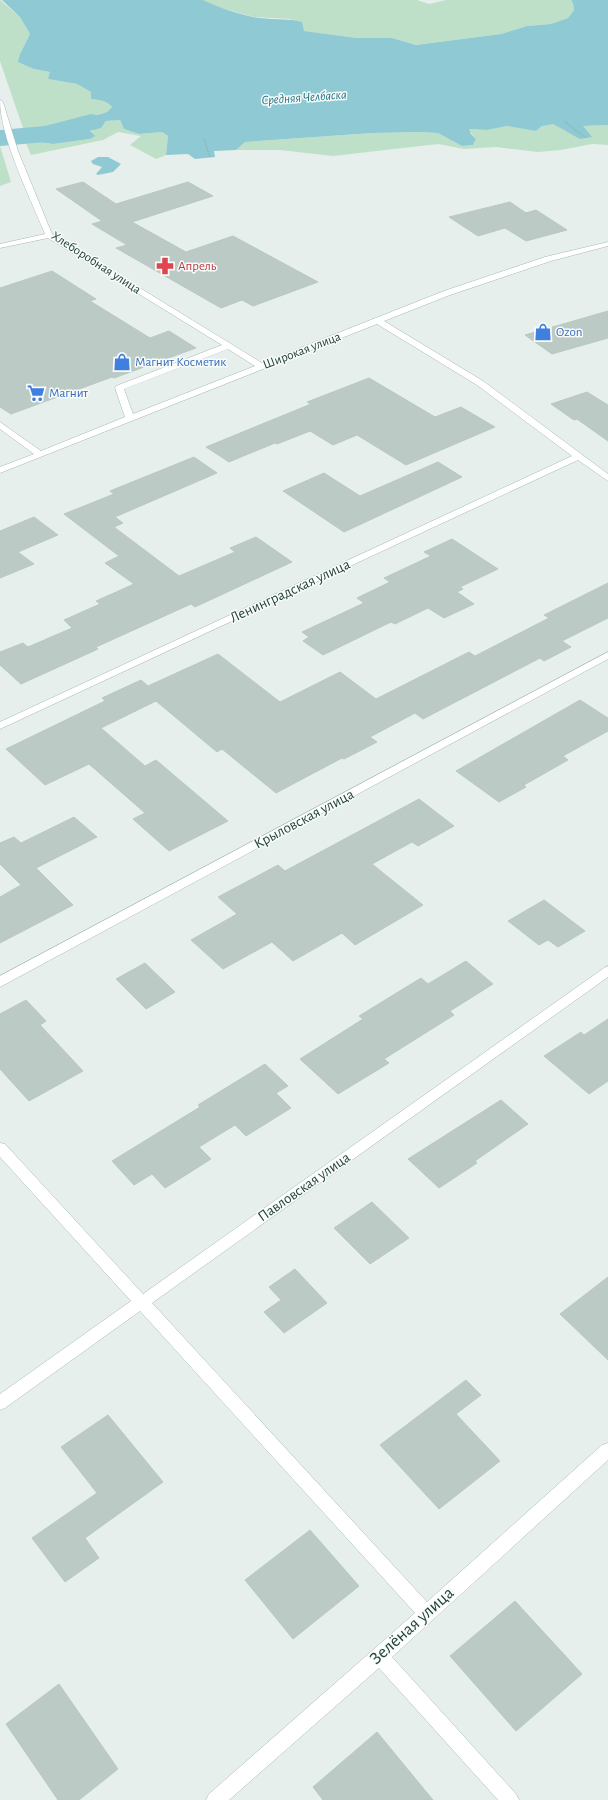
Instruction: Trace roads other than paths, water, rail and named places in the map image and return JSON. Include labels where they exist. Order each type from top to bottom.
[{"type":"street","name":"Хлеборобная улица","points":[[0,102],[15,151],[49,235],[262,366]]},
{"type":"street","points":[[0,246],[49,235]]},
{"type":"street","name":"Широкая улица","points":[[0,470],[262,366],[507,272],[548,259],[608,244]]},
{"type":"street","points":[[378,321],[480,383],[608,478]]},
{"type":"street","points":[[130,419],[119,388],[228,346]]},
{"type":"street","points":[[0,425],[40,454]]},
{"type":"street","name":"Ленинградская улица","points":[[0,726],[579,456]]},
{"type":"street","name":"Крыловская улица","points":[[0,982],[608,655]]},
{"type":"street","name":"Павловская улица","points":[[0,1403],[608,971]]},
{"type":"street","points":[[0,1148],[426,1613]]},
{"type":"street","name":"Зелёная улица","points":[[215,1800],[380,1656],[608,1450]]},
{"type":"street","points":[[380,1656],[510,1800]]},
{"type":"water","points":[[2,0],[203,0],[228,10],[253,17],[302,22],[304,31],[357,38],[392,38],[416,45],[501,34],[527,26],[551,24],[568,18],[574,10],[571,0],[608,0],[608,125],[583,126],[592,137],[580,139],[553,124],[542,126],[536,131],[507,126],[487,130],[469,129],[471,134],[476,139],[473,145],[462,146],[438,133],[419,132],[372,133],[245,142],[236,150],[214,151],[215,157],[195,159],[188,154],[166,155],[168,136],[162,132],[139,134],[124,129],[120,120],[99,123],[90,131],[95,136],[90,139],[53,144],[39,142],[26,143],[24,131],[63,126],[107,112],[112,107],[100,100],[91,99],[91,92],[77,84],[48,79],[50,72],[34,69],[18,62],[20,54],[30,34],[20,17]]},
{"type":"water","points":[[98,157],[108,157],[121,164],[113,172],[98,175],[96,174],[102,167],[93,164],[91,161]]},
{"type":"waterway","name":"Средняя Челбаска","points":[[0,138],[46,134],[91,122]]},
{"type":"place","name":"Апрель","points":[[165,266]]},
{"type":"place","name":"Ozon","points":[[543,332]]},
{"type":"place","name":"Магнит Косметик","points":[[122,362]]},
{"type":"place","name":"Магнит","points":[[36,393]]}]
